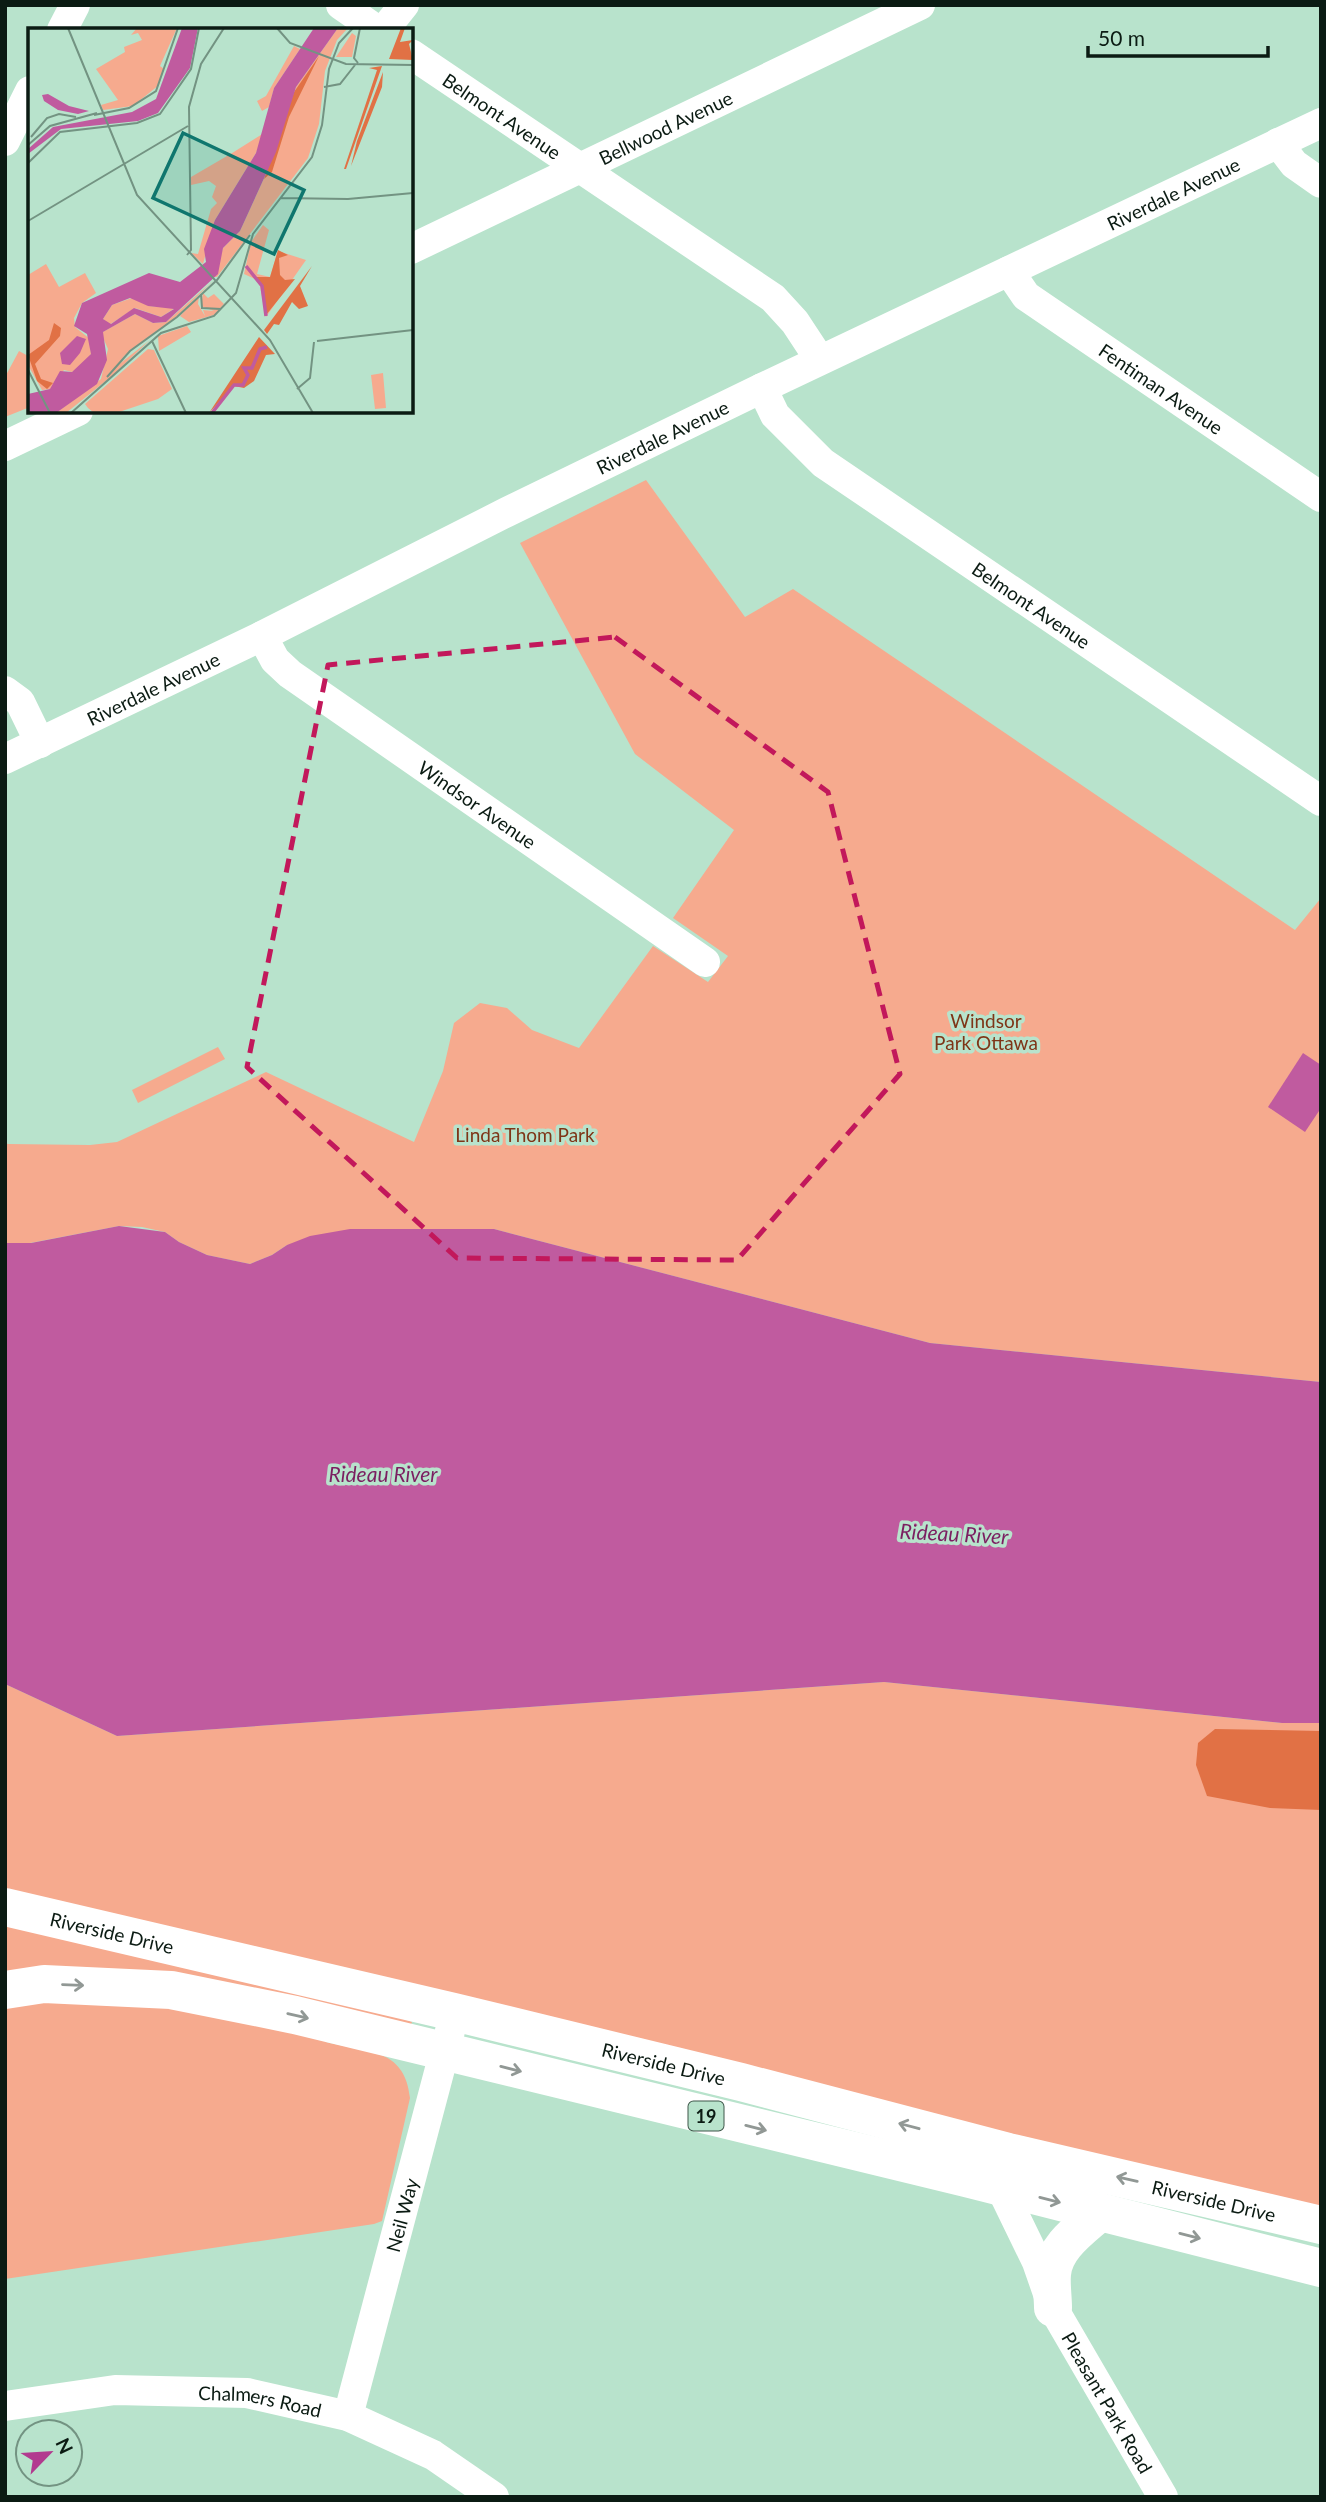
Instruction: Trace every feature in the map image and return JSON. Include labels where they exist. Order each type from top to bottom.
[{"type":"main road","name":"Riverside Drive","points":[[5,1907],[454,2012],[755,2086],[1005,2170],[1100,2213],[1321,2268]]},
{"type":"main road","name":"Riverside Drive","points":[[5,1990],[44,1984],[171,1990],[295,2015],[445,2053],[1005,2170],[1321,2225]]},
{"type":"main road","points":[[1053,2308],[1052,2272],[1056,2260],[1061,2250],[1100,2213]]},
{"type":"street","points":[[63,28],[75,5]]},
{"type":"street","points":[[341,5],[374,28]]},
{"type":"street","points":[[386,28],[404,5]]},
{"type":"street","name":"Bellwood Avenue","points":[[413,248],[920,5]]},
{"type":"street","name":"Belmont Avenue","points":[[413,55],[773,298],[795,321],[820,360]]},
{"type":"street","points":[[5,141],[28,99]]},
{"type":"street","name":"Riverdale Avenue","points":[[5,759],[262,636],[507,512],[762,388],[1321,123]]},
{"type":"street","points":[[1278,143],[1294,164],[1321,183]]},
{"type":"street","name":"Fentiman Avenue","points":[[1009,271],[1026,296],[1321,497]]},
{"type":"street","name":"Belmont Avenue","points":[[762,388],[775,415],[823,463],[1321,801]]},
{"type":"street","points":[[5,446],[74,413]]},
{"type":"street","name":"Windsor Avenue","points":[[262,636],[275,660],[290,674],[705,962]]},
{"type":"street","points":[[5,691],[19,702],[40,743]]},
{"type":"street","name":"Neil Way","points":[[348,2416],[454,2012]]},
{"type":"street","name":"Pleasant Park Road","points":[[1005,2170],[1053,2308],[1163,2497]]},
{"type":"street","name":"Chalmers Road","points":[[5,2406],[115,2390],[247,2393],[348,2416],[433,2455],[494,2497]]},
{"type":"highlighted area","points":[[615,637],[828,792],[900,1074],[737,1260],[457,1258],[247,1067],[328,665]]},
{"type":"green space","points":[[19,351],[28,356],[28,408],[5,417],[5,377]]},
{"type":"green space","name":"Windsor Park Ottawa","points":[[646,480],[745,617],[793,589],[1295,930],[1321,898],[1321,1382],[930,1343],[494,1229],[287,1245],[250,1264],[207,1255],[165,1232],[142,1227],[119,1226],[30,1243],[5,1243],[5,1143],[90,1145],[117,1142],[266,1072],[414,1142],[443,1071],[454,1023],[480,1003],[507,1008],[532,1030],[579,1048],[653,946],[708,982],[728,956],[673,918],[734,830],[635,754],[520,543]]},
{"type":"green space","points":[[218,1047],[225,1059],[138,1103],[132,1090]]},
{"type":"green space","points":[[884,1682],[1282,1723],[1321,1723],[1321,2209],[117,1916],[5,1892],[5,1684],[117,1736]]},
{"type":"green space","points":[[5,1918],[412,2022],[410,2027],[5,1977]]},
{"type":"green space","points":[[145,2001],[324,2037],[326,2042],[368,2051],[392,2061],[407,2081],[410,2098],[382,2221],[5,2279],[5,2005],[26,2002]]},
{"type":"shaded area","points":[[1215,1729],[1321,1731],[1321,1810],[1270,1808],[1207,1796],[1196,1765],[1198,1743]]},
{"type":"water","points":[[1303,1053],[1321,1065],[1321,1108],[1305,1132],[1268,1107]]},
{"type":"water","name":"Rideau River","points":[[119,1226],[165,1232],[207,1255],[250,1264],[310,1236],[350,1229],[494,1229],[930,1343],[1321,1382],[1321,1723],[1282,1723],[884,1682],[117,1736],[5,1684],[5,1243],[31,1243]]},
{"type":"park label","name":"Linda Thom Park","points":[[525,1134]]}]
